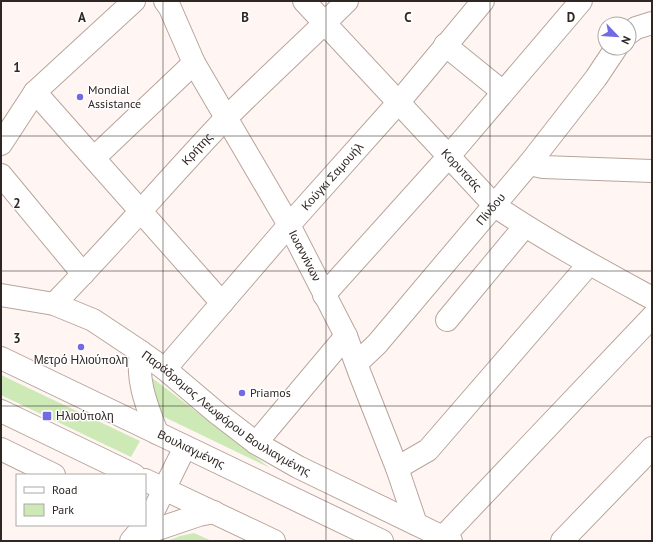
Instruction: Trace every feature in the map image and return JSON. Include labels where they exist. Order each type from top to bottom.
[{"type":"street","points":[[1,144],[35,92],[134,1]]},
{"type":"street","name":"Ιωαννίνων","points":[[165,1],[170,8],[194,62],[289,225],[346,336],[397,468],[416,524]]},
{"type":"street","name":"Κορυτσάς","points":[[304,1],[495,206],[525,226],[589,264],[652,298]]},
{"type":"street","name":"Κρήτης","points":[[54,304],[226,119],[347,1]]},
{"type":"street","name":"Κούγκι Σαμουήλ","points":[[165,369],[289,225],[398,103],[445,45],[484,1]]},
{"type":"street","points":[[324,295],[449,156],[581,1]]},
{"type":"street","points":[[637,28],[652,23]]},
{"type":"street","points":[[445,45],[503,92]]},
{"type":"street","name":"Πίνδου","points":[[357,363],[377,344],[495,206],[596,78],[611,56]]},
{"type":"street","points":[[94,158],[194,62]]},
{"type":"street","points":[[35,92],[222,303]]},
{"type":"street","points":[[529,164],[543,167],[652,171]]},
{"type":"street","points":[[1,175],[83,274]]},
{"type":"street","points":[[447,320],[525,226]]},
{"type":"street","points":[[397,468],[428,450],[589,264]]},
{"type":"street","name":"Παράδρομος Λεωφόρου Βουλιαγμένης","points":[[1,294],[54,304],[93,320],[165,369],[217,413],[256,443],[298,467],[447,539]]},
{"type":"street","points":[[447,539],[652,317]]},
{"type":"street","points":[[256,443],[346,336]]},
{"type":"street","points":[[141,352],[139,367],[140,382],[157,433]]},
{"type":"street","name":"Βουλιαγμένης","points":[[1,358],[382,541]]},
{"type":"street","points":[[1,411],[132,474]]},
{"type":"street","points":[[146,522],[151,516],[155,490],[185,447]]},
{"type":"street","points":[[562,541],[652,448]]},
{"type":"street","points":[[1,449],[52,474]]},
{"type":"street","points":[[146,481],[155,490],[214,512],[274,541]]},
{"type":"street","points":[[134,538],[198,515],[214,512]]},
{"type":"street","points":[[134,538],[143,526]]},
{"type":"green space","points":[[1,375],[140,441],[131,457],[1,395]]},
{"type":"green space","points":[[151,377],[270,468],[158,414]]},
{"type":"green space","points":[[194,533],[212,541],[167,541],[180,536]]},
{"type":"place","name":"Mondial Assistance","points":[[80,97]]},
{"type":"place","name":"Μετρό Ηλιούπολη","points":[[81,347]]},
{"type":"place","name":"Priamos","points":[[242,393]]},
{"type":"place","name":"Ηλιούπολη","points":[[47,416]]}]
